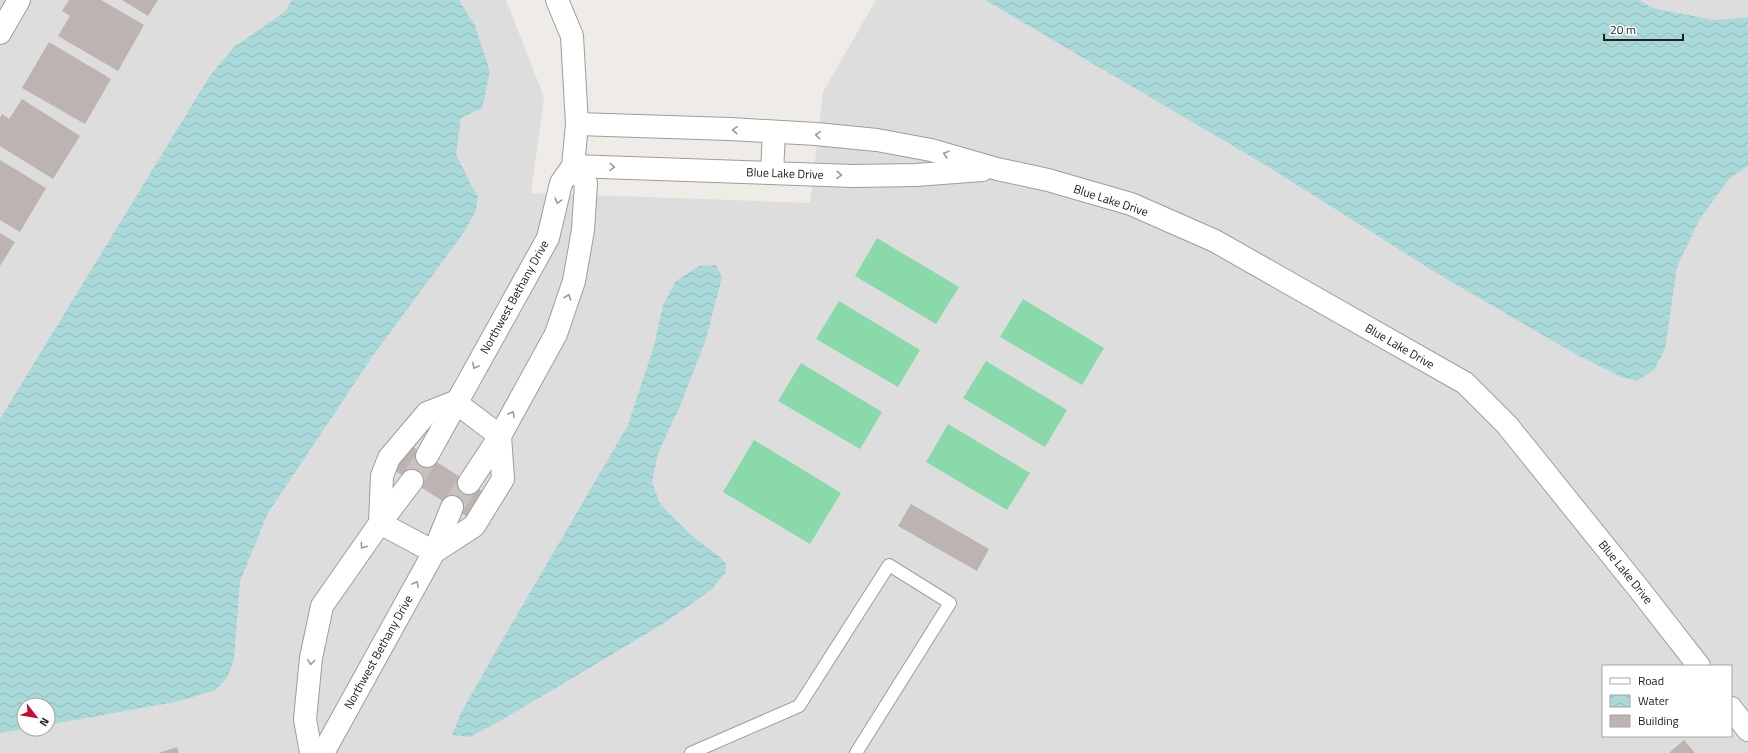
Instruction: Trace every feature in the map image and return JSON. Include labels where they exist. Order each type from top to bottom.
[{"type":"street","points":[[0,33],[20,0]]},
{"type":"street","name":"Northwest Bethany Drive","points":[[427,456],[455,402],[548,238],[561,183],[573,166],[577,124],[572,36],[557,0]]},
{"type":"street","name":"Blue Lake Drive","points":[[577,124],[774,132],[877,140],[931,150],[997,169],[1048,180],[1131,204],[1216,241],[1465,383],[1507,425],[1640,589],[1698,665]]},
{"type":"street","points":[[772,172],[774,132]]},
{"type":"street","points":[[469,482],[500,436],[556,334],[574,281],[583,230],[586,184],[573,166]]},
{"type":"street","name":"Blue Lake Drive","points":[[573,166],[853,176],[916,175],[997,169]]},
{"type":"street","points":[[380,523],[382,476],[389,458],[427,413],[455,402],[500,436]]},
{"type":"street","name":"Northwest Bethany Drive","points":[[434,552],[474,526],[503,479],[500,436]]},
{"type":"street","points":[[311,753],[305,718],[311,658],[322,606],[380,523],[412,481]]},
{"type":"street","name":"Northwest Bethany Drive","points":[[323,753],[434,552],[452,507]]},
{"type":"street","points":[[380,523],[434,552]]},
{"type":"street","points":[[1732,709],[1748,730]]},
{"type":"lane","points":[[698,752],[799,706],[889,566],[950,603],[856,753]]},
{"type":"shaded area","points":[[0,0],[506,0],[544,97],[531,193],[810,203],[823,92],[876,0],[1748,0],[1748,753],[0,753]]},
{"type":"green space","points":[[877,238],[959,287],[936,324],[855,276]]},
{"type":"green space","points":[[1023,299],[1104,348],[1082,385],[1000,337]]},
{"type":"green space","points":[[839,301],[920,350],[898,387],[816,339]]},
{"type":"green space","points":[[986,361],[1067,410],[1045,447],[963,398]]},
{"type":"green space","points":[[801,363],[882,412],[860,449],[778,401]]},
{"type":"green space","points":[[948,424],[1030,473],[1007,510],[926,462]]},
{"type":"green space","points":[[754,440],[841,493],[810,544],[723,492]]},
{"type":"water","points":[[292,0],[459,0],[475,26],[490,72],[482,108],[461,118],[456,154],[478,196],[476,211],[462,235],[372,357],[268,513],[240,581],[234,659],[227,678],[216,690],[180,701],[56,724],[56,697],[16,697],[16,730],[0,733],[0,419],[211,74],[235,46],[285,12]]},
{"type":"water","points":[[985,0],[1639,0],[1653,8],[1713,20],[1748,17],[1748,166],[1729,179],[1699,220],[1677,267],[1665,349],[1654,370],[1637,381],[1621,377],[1579,356],[1438,274],[1262,163]]},
{"type":"water","points":[[716,265],[722,277],[706,339],[680,406],[658,453],[652,482],[660,504],[693,537],[719,556],[726,564],[725,573],[712,589],[663,624],[500,721],[470,737],[452,735],[461,713],[500,644],[628,425],[654,346],[663,305],[676,281],[699,266]]},
{"type":"building","points":[[69,0],[101,0],[144,25],[118,71],[58,36],[70,16],[62,11]]},
{"type":"building","points":[[122,0],[158,0],[148,16]]},
{"type":"building","points":[[49,42],[111,79],[85,124],[22,88]]},
{"type":"building","points":[[22,99],[80,136],[53,179],[0,146],[0,118],[2,114],[9,119]]},
{"type":"building","points":[[0,160],[46,188],[20,232],[0,220]]},
{"type":"building","points":[[0,233],[15,242],[0,266]]},
{"type":"building","points":[[410,445],[482,491],[466,516],[394,470]]},
{"type":"building","points":[[911,504],[989,549],[977,571],[898,526]]},
{"type":"building","points":[[1684,740],[1695,753],[1669,753]]},
{"type":"building","points":[[177,747],[179,753],[158,753]]},
{"type":"tunnel","points":[[412,481],[427,456]]},
{"type":"tunnel","points":[[452,507],[469,483]]}]
